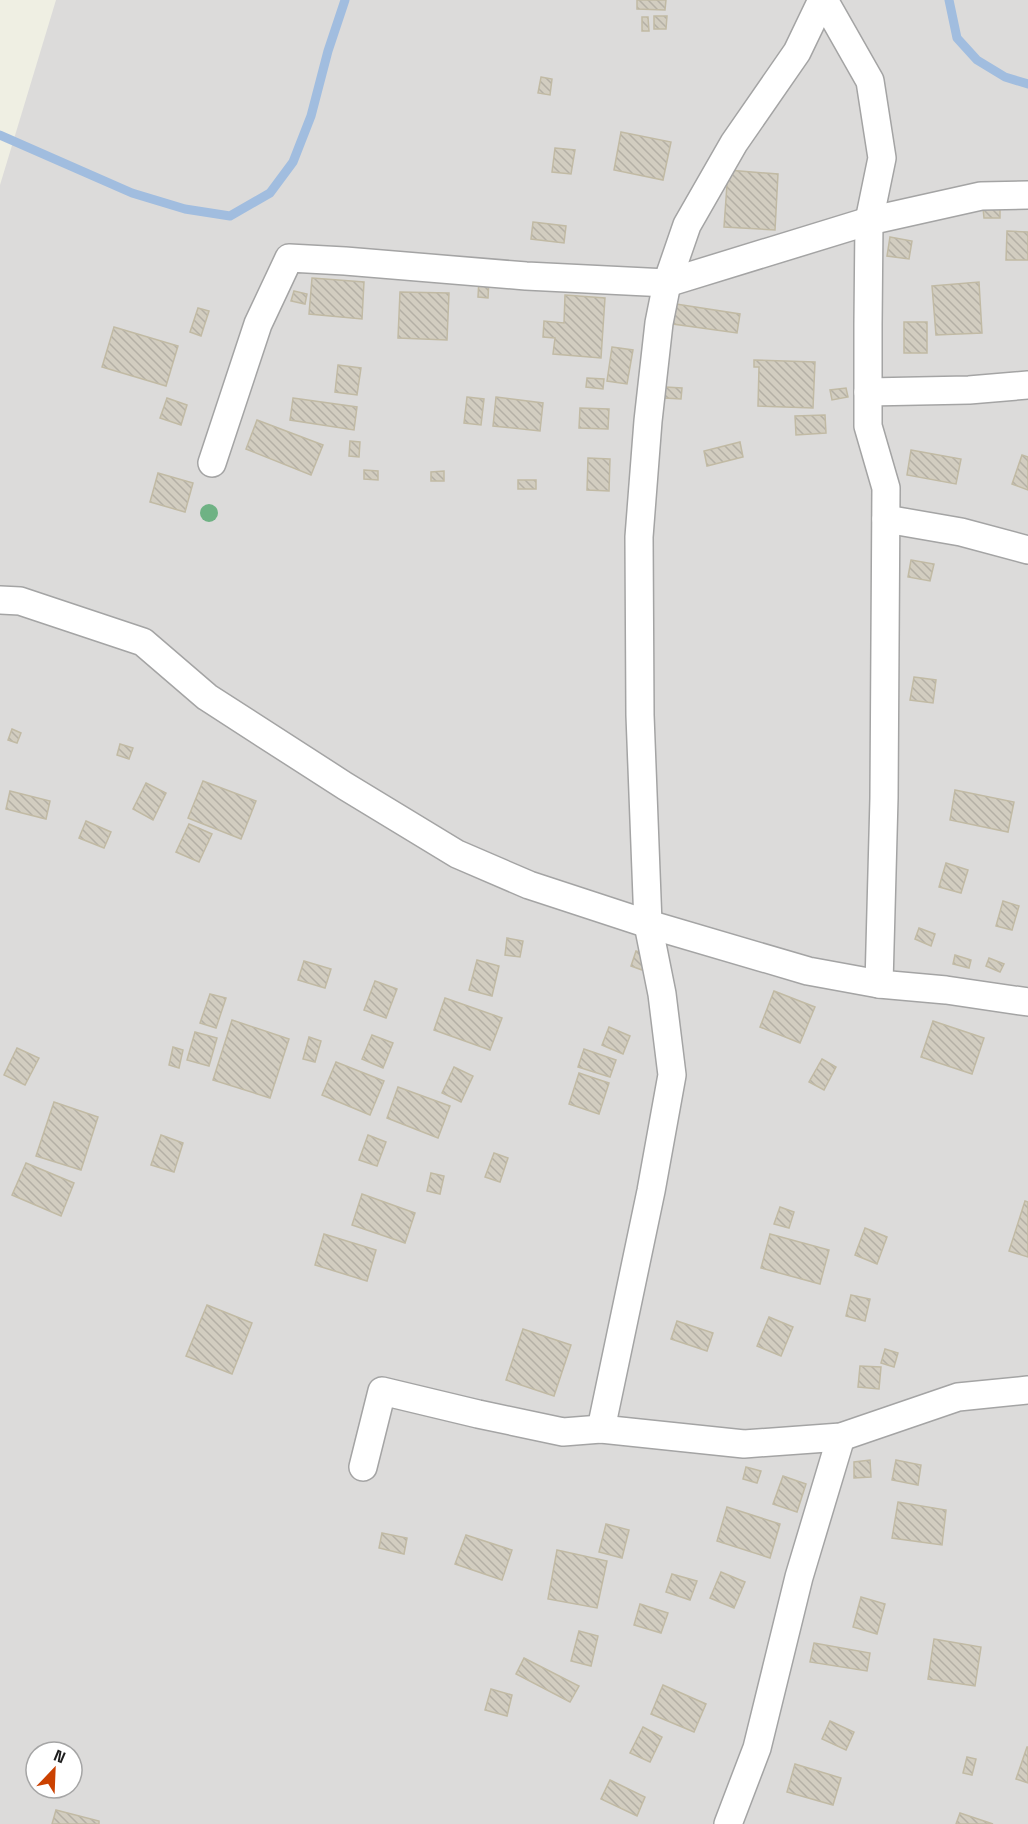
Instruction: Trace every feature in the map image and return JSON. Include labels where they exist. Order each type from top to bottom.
[{"type":"street","points":[[823,0],[870,81],[882,158],[869,220],[868,392],[868,426],[886,488],[884,798],[879,984]]},
{"type":"street","points":[[602,1429],[672,1076],[662,994],[648,924],[640,716],[639,537],[648,421],[659,323],[667,283],[687,225],[734,143],[797,52],[823,0]]},
{"type":"street","points":[[212,463],[258,324],[290,258],[526,276],[667,283],[869,220],[981,196],[1028,195]]},
{"type":"street","points":[[868,392],[969,390],[1028,385]]},
{"type":"street","points":[[886,519],[961,532],[1028,550]]},
{"type":"street","points":[[0,600],[20,601],[142,642],[207,697],[345,786],[456,854],[529,885],[648,924],[808,971],[879,984],[946,990],[1028,1002]]},
{"type":"street","points":[[363,1467],[382,1391],[563,1432],[602,1429],[744,1444],[841,1437],[958,1397],[1028,1390]]},
{"type":"street","points":[[728,1824],[757,1748],[798,1577],[841,1437]]},
{"type":"shaded area","points":[[56,0],[1028,0],[1028,1824],[0,1824],[0,185]]},
{"type":"building","points":[[637,0],[666,0],[665,10],[637,9]]},
{"type":"building","points":[[654,16],[667,16],[666,29],[654,29]]},
{"type":"building","points":[[642,17],[648,17],[649,31],[642,31]]},
{"type":"building","points":[[541,77],[552,79],[550,95],[538,93]]},
{"type":"building","points":[[621,132],[671,142],[663,180],[614,170]]},
{"type":"building","points":[[555,148],[575,150],[571,174],[552,172]]},
{"type":"building","points":[[728,170],[778,174],[775,230],[724,227]]},
{"type":"building","points":[[983,208],[1000,208],[1000,218],[984,218]]},
{"type":"building","points":[[533,222],[566,226],[564,243],[531,239]]},
{"type":"building","points":[[1007,231],[1028,232],[1028,260],[1006,260]]},
{"type":"building","points":[[890,237],[912,241],[909,259],[887,256]]},
{"type":"building","points":[[312,278],[364,282],[362,319],[309,314]]},
{"type":"building","points":[[479,279],[489,280],[488,298],[478,297]]},
{"type":"building","points":[[979,282],[982,333],[936,335],[932,286]]},
{"type":"building","points":[[294,291],[307,294],[305,304],[291,301]]},
{"type":"building","points":[[400,292],[449,293],[447,340],[398,338]]},
{"type":"building","points":[[565,295],[605,298],[601,358],[553,354],[555,338],[543,337],[544,321],[564,323]]},
{"type":"building","points":[[676,304],[740,314],[737,333],[673,324]]},
{"type":"building","points":[[198,308],[209,311],[201,336],[190,332]]},
{"type":"building","points":[[904,322],[927,322],[927,353],[904,353]]},
{"type":"building","points":[[114,327],[178,346],[166,386],[102,367]]},
{"type":"building","points":[[612,347],[633,350],[627,384],[607,381]]},
{"type":"building","points":[[754,360],[815,362],[813,408],[758,406],[759,367],[754,367]]},
{"type":"building","points":[[338,365],[361,368],[357,395],[335,392]]},
{"type":"building","points":[[587,378],[604,379],[603,389],[586,387]]},
{"type":"building","points":[[665,387],[682,388],[681,399],[664,398]]},
{"type":"building","points":[[846,388],[848,397],[832,400],[830,390]]},
{"type":"building","points":[[467,397],[484,399],[481,425],[464,423]]},
{"type":"building","points":[[496,397],[543,403],[540,431],[493,426]]},
{"type":"building","points":[[167,398],[187,405],[181,425],[160,418]]},
{"type":"building","points":[[293,398],[357,407],[354,430],[290,420]]},
{"type":"building","points":[[580,408],[609,409],[608,429],[579,428]]},
{"type":"building","points":[[825,415],[826,433],[796,435],[795,416]]},
{"type":"building","points":[[257,420],[323,445],[311,475],[246,449]]},
{"type":"building","points":[[350,441],[360,442],[359,457],[349,456]]},
{"type":"building","points":[[740,442],[743,457],[707,466],[704,451]]},
{"type":"building","points":[[911,450],[961,459],[956,484],[907,475]]},
{"type":"building","points":[[1022,455],[1028,457],[1028,490],[1012,484]]},
{"type":"building","points":[[588,458],[610,459],[609,491],[587,490]]},
{"type":"building","points":[[364,470],[378,471],[378,480],[364,479]]},
{"type":"building","points":[[444,471],[444,481],[431,481],[431,472]]},
{"type":"building","points":[[158,473],[193,483],[185,512],[150,502]]},
{"type":"building","points":[[518,480],[536,480],[536,489],[518,489]]},
{"type":"building","points":[[911,560],[934,564],[930,581],[908,577]]},
{"type":"building","points":[[914,677],[936,680],[933,703],[910,700]]},
{"type":"building","points":[[12,729],[21,733],[17,743],[8,740]]},
{"type":"building","points":[[120,744],[133,748],[129,759],[117,755]]},
{"type":"building","points":[[203,781],[256,801],[241,839],[188,818]]},
{"type":"building","points":[[146,783],[166,793],[153,820],[133,809]]},
{"type":"building","points":[[955,790],[1014,802],[1008,832],[950,820]]},
{"type":"building","points":[[10,791],[50,801],[46,819],[6,809]]},
{"type":"building","points":[[86,821],[111,832],[104,848],[79,838]]},
{"type":"building","points":[[189,824],[212,834],[199,862],[176,852]]},
{"type":"building","points":[[946,863],[968,870],[961,893],[939,887]]},
{"type":"building","points":[[1003,901],[1019,906],[1012,930],[996,926]]},
{"type":"building","points":[[919,928],[935,934],[931,946],[915,939]]},
{"type":"building","points":[[507,938],[523,941],[520,957],[505,955]]},
{"type":"building","points":[[636,951],[647,955],[642,970],[631,966]]},
{"type":"building","points":[[955,955],[971,960],[969,968],[953,964]]},
{"type":"building","points":[[989,958],[1004,964],[1000,972],[986,966]]},
{"type":"building","points":[[477,960],[499,966],[492,996],[469,990]]},
{"type":"building","points":[[304,961],[331,969],[325,988],[298,980]]},
{"type":"building","points":[[375,981],[397,989],[386,1018],[364,1010]]},
{"type":"building","points":[[774,991],[815,1007],[800,1043],[760,1027]]},
{"type":"building","points":[[210,994],[226,998],[216,1028],[200,1023]]},
{"type":"building","points":[[445,998],[502,1018],[490,1050],[434,1030]]},
{"type":"building","points":[[232,1020],[289,1039],[270,1098],[213,1080]]},
{"type":"building","points":[[933,1021],[984,1038],[972,1074],[921,1057]]},
{"type":"building","points":[[609,1027],[630,1036],[623,1054],[602,1045]]},
{"type":"building","points":[[195,1032],[217,1038],[209,1066],[187,1060]]},
{"type":"building","points":[[372,1035],[393,1043],[383,1068],[362,1059]]},
{"type":"building","points":[[309,1037],[321,1041],[315,1062],[303,1059]]},
{"type":"building","points":[[173,1047],[183,1050],[179,1068],[169,1065]]},
{"type":"building","points":[[17,1048],[39,1058],[25,1085],[4,1075]]},
{"type":"building","points":[[584,1049],[616,1060],[610,1077],[578,1067]]},
{"type":"building","points":[[822,1059],[836,1067],[824,1090],[809,1082]]},
{"type":"building","points":[[336,1062],[384,1081],[370,1115],[322,1095]]},
{"type":"building","points":[[454,1067],[473,1076],[461,1102],[442,1093]]},
{"type":"building","points":[[579,1073],[609,1083],[599,1114],[569,1104]]},
{"type":"building","points":[[398,1087],[450,1106],[438,1138],[387,1118]]},
{"type":"building","points":[[54,1102],[98,1117],[81,1170],[36,1156]]},
{"type":"building","points":[[161,1135],[183,1143],[174,1172],[151,1165]]},
{"type":"building","points":[[368,1135],[386,1142],[377,1166],[359,1160]]},
{"type":"building","points":[[494,1153],[508,1158],[500,1182],[485,1177]]},
{"type":"building","points":[[26,1163],[74,1183],[61,1216],[12,1195]]},
{"type":"building","points":[[431,1173],[444,1176],[440,1194],[427,1191]]},
{"type":"building","points":[[362,1194],[415,1213],[405,1243],[352,1225]]},
{"type":"building","points":[[1025,1201],[1028,1202],[1028,1257],[1009,1251]]},
{"type":"building","points":[[780,1207],[794,1212],[789,1228],[774,1224]]},
{"type":"building","points":[[865,1228],[887,1237],[877,1264],[855,1255]]},
{"type":"building","points":[[324,1234],[376,1250],[367,1281],[315,1265]]},
{"type":"building","points":[[770,1234],[829,1250],[820,1284],[761,1268]]},
{"type":"building","points":[[851,1295],[870,1299],[865,1321],[846,1316]]},
{"type":"building","points":[[207,1305],[252,1323],[232,1374],[186,1356]]},
{"type":"building","points":[[769,1317],[793,1327],[781,1356],[757,1346]]},
{"type":"building","points":[[677,1321],[713,1333],[707,1351],[671,1339]]},
{"type":"building","points":[[523,1329],[571,1345],[554,1396],[506,1380]]},
{"type":"building","points":[[885,1349],[898,1353],[894,1367],[881,1363]]},
{"type":"building","points":[[860,1366],[881,1367],[879,1389],[858,1387]]},
{"type":"building","points":[[870,1460],[871,1477],[854,1478],[854,1462]]},
{"type":"building","points":[[896,1460],[921,1465],[918,1485],[892,1480]]},
{"type":"building","points":[[746,1467],[761,1471],[757,1483],[743,1479]]},
{"type":"building","points":[[783,1476],[806,1484],[797,1512],[773,1504]]},
{"type":"building","points":[[898,1502],[946,1510],[942,1545],[892,1538]]},
{"type":"building","points":[[727,1507],[780,1524],[770,1558],[717,1541]]},
{"type":"building","points":[[606,1524],[629,1530],[622,1558],[599,1552]]},
{"type":"building","points":[[382,1533],[407,1538],[404,1554],[379,1548]]},
{"type":"building","points":[[466,1535],[512,1550],[502,1580],[455,1564]]},
{"type":"building","points":[[557,1550],[607,1561],[597,1608],[548,1599]]},
{"type":"building","points":[[721,1572],[745,1582],[734,1608],[710,1598]]},
{"type":"building","points":[[672,1574],[697,1581],[690,1600],[666,1592]]},
{"type":"building","points":[[861,1597],[885,1604],[877,1634],[853,1627]]},
{"type":"building","points":[[640,1604],[668,1613],[661,1633],[634,1625]]},
{"type":"building","points":[[579,1631],[598,1636],[591,1666],[571,1661]]},
{"type":"building","points":[[934,1639],[981,1647],[975,1686],[928,1679]]},
{"type":"building","points":[[814,1643],[870,1653],[867,1671],[810,1662]]},
{"type":"building","points":[[524,1658],[579,1686],[570,1702],[516,1674]]},
{"type":"building","points":[[663,1685],[706,1704],[694,1732],[651,1714]]},
{"type":"building","points":[[491,1689],[512,1695],[507,1716],[485,1710]]},
{"type":"building","points":[[830,1721],[854,1732],[846,1750],[822,1739]]},
{"type":"building","points":[[643,1727],[662,1737],[650,1762],[630,1753]]},
{"type":"building","points":[[1028,1747],[1028,1783],[1016,1779]]},
{"type":"building","points":[[967,1757],[976,1759],[972,1775],[963,1773]]},
{"type":"building","points":[[795,1764],[841,1778],[833,1805],[787,1792]]},
{"type":"building","points":[[610,1780],[645,1797],[637,1816],[601,1799]]},
{"type":"building","points":[[56,1810],[99,1821],[99,1824],[52,1824]]},
{"type":"building","points":[[960,1813],[993,1824],[956,1824]]},
{"type":"waterway","points":[[0,135],[132,193],[185,209],[230,216],[270,193],[293,162],[311,116],[328,51],[345,0]]},
{"type":"waterway","points":[[949,0],[957,38],[977,60],[1005,77],[1028,84]]}]
